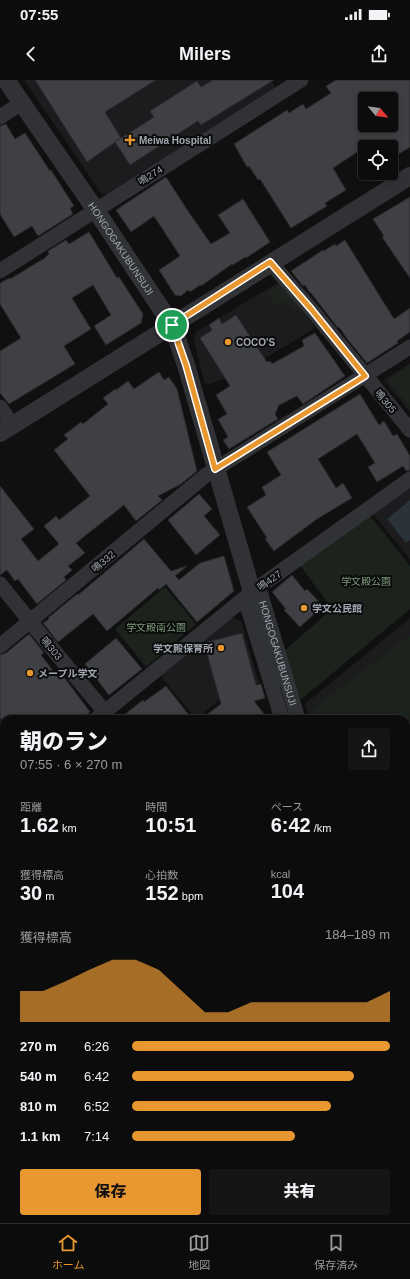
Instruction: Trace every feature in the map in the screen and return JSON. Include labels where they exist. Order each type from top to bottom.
[{"type":"street","name":"HONGOGAKUBUNSUJI","points":[[6,80],[95,209],[172,325],[186,365],[252,592],[248,604],[281,715]]},
{"type":"street","name":"鳴274","points":[[0,271],[95,209],[301,80]]},
{"type":"street","points":[[0,117],[22,103]]},
{"type":"street","points":[[0,407],[6,429],[270,262],[410,176]]},
{"type":"street","name":"鳴305","points":[[270,262],[311,309],[410,430]]},
{"type":"street","name":"鳴332","points":[[0,646],[215,469],[410,347]]},
{"type":"street","name":"鳴427","points":[[101,715],[252,592],[410,479]]},
{"type":"street","name":"鳴303","points":[[0,584],[101,715]]},
{"type":"street","name":"HONGOGAKUBUNSUJI","points":[[252,592],[261,595],[297,715]]},
{"type":"shaded area","name":"Meiwa Hospital","points":[[24,80],[271,80],[276,88],[108,195],[101,193]]},
{"type":"shaded area","points":[[277,283],[281,284],[315,328],[236,376],[205,385],[194,340],[196,332]]},
{"type":"shaded area","points":[[410,363],[410,412],[384,380]]},
{"type":"shaded area","points":[[410,488],[410,559],[372,513]]},
{"type":"shaded area","points":[[410,500],[410,540],[406,543],[387,519]]},
{"type":"shaded area","name":"学文殿保育所","points":[[232,617],[241,621],[259,683],[231,690],[201,715],[193,715],[160,675]]},
{"type":"shaded area","points":[[410,618],[410,715],[309,715],[305,704]]},
{"type":"green space","points":[[281,284],[300,307],[295,310],[287,301],[277,306],[267,293]]},
{"type":"green space","points":[[410,365],[410,407],[388,380]]},
{"type":"green space","name":"学文殿公園","points":[[368,513],[410,566],[410,609],[299,701],[283,652],[332,609],[297,561]]},
{"type":"green space","name":"学文殿南公園","points":[[165,587],[196,624],[146,667],[115,629]]},
{"type":"green space","points":[[410,635],[410,715],[314,715],[312,710]]},
{"type":"building","points":[[35,80],[156,80],[105,112],[121,138],[87,162]]},
{"type":"building","points":[[213,80],[274,80],[201,125],[198,121],[130,165],[115,142],[154,117],[150,111],[197,81],[201,87]]},
{"type":"building","points":[[336,80],[410,80],[410,147],[398,155],[398,140],[358,140],[358,152],[333,168],[346,190],[325,203],[327,206],[291,228],[260,179],[258,180],[249,166],[247,167],[234,144],[287,110],[289,113],[303,104],[306,109],[331,93],[326,86]]},
{"type":"building","points":[[6,124],[15,139],[25,133],[74,206],[70,208],[73,214],[38,236],[32,226],[14,237],[0,214],[0,126]]},
{"type":"building","points":[[166,177],[211,244],[230,233],[218,215],[243,199],[270,242],[246,258],[245,257],[233,265],[232,264],[201,286],[200,285],[190,292],[188,290],[181,296],[175,295],[159,270],[180,256],[154,216],[131,232],[116,210]]},
{"type":"building","points":[[410,197],[410,278],[382,237],[384,236],[373,219]]},
{"type":"building","points":[[89,232],[117,278],[119,277],[143,314],[141,323],[106,345],[94,326],[111,315],[93,285],[72,298],[91,329],[64,346],[75,364],[9,404],[0,393],[0,351],[21,338],[0,304],[0,283],[9,278],[10,279],[45,258],[49,254],[48,251],[66,240],[69,244]]},
{"type":"building","points":[[345,240],[394,319],[410,308],[410,332],[397,341],[398,343],[367,363],[305,285],[303,286],[291,271],[323,250],[324,251],[335,244],[336,246]]},
{"type":"building","points":[[236,315],[267,362],[270,361],[272,364],[304,346],[302,340],[315,333],[345,376],[303,404],[297,396],[279,405],[275,414],[278,419],[229,449],[223,440],[228,437],[218,419],[227,414],[216,395],[230,386],[200,338],[212,330],[209,325],[219,318],[222,324]]},
{"type":"building","points":[[159,372],[164,380],[169,377],[177,389],[197,471],[181,484],[158,496],[162,500],[136,521],[124,505],[76,543],[85,553],[68,566],[72,570],[64,577],[66,580],[37,604],[18,579],[15,581],[7,570],[0,575],[0,486],[34,529],[21,539],[38,561],[59,544],[44,526],[56,516],[59,520],[90,496],[54,450],[68,439],[64,435],[81,422],[83,424],[108,404],[103,398],[115,389],[116,390],[128,381],[134,389]]},
{"type":"building","points":[[360,394],[379,425],[384,421],[393,436],[397,434],[410,456],[410,470],[406,471],[403,466],[377,482],[368,467],[375,463],[357,434],[318,459],[336,488],[343,483],[352,498],[317,519],[274,551],[265,539],[267,538],[247,507],[266,495],[262,487],[281,475],[267,452]]},
{"type":"building","points":[[199,494],[212,509],[204,516],[220,535],[196,555],[168,520]]},
{"type":"building","points":[[144,539],[171,571],[187,566],[175,576],[179,580],[200,563],[224,556],[234,591],[197,622],[166,584],[159,590],[158,588],[107,631],[93,614],[58,642],[43,623]]},
{"type":"building","points":[[292,575],[305,591],[307,589],[323,606],[300,627],[284,610],[286,609],[272,592]]},
{"type":"building","points":[[242,633],[256,685],[261,684],[265,698],[254,701],[265,715],[206,715],[221,704],[204,643]]},
{"type":"building","points":[[29,634],[44,653],[41,655],[57,676],[61,673],[90,712],[86,715],[0,715],[0,655],[6,653]]},
{"type":"building","points":[[116,638],[142,669],[109,695],[85,664]]},
{"type":"building","points":[[166,686],[189,715],[124,715],[143,700],[144,702]]},
{"type":"waterway","points":[[255,603],[276,675]]},
{"type":"place","name":"Meiwa Hospital","points":[[130,140]]},
{"type":"place","name":"COCO'S","points":[[228,342]]},
{"type":"place","name":"学文公民館","points":[[304,608]]},
{"type":"place","name":"学文殿保育所","points":[[221,648]]},
{"type":"place","name":"メープル学文","points":[[30,673]]},
{"type":"route","points":[[270,262],[311,309],[365,376],[215,469],[186,365],[172,325],[270,262]]}]
